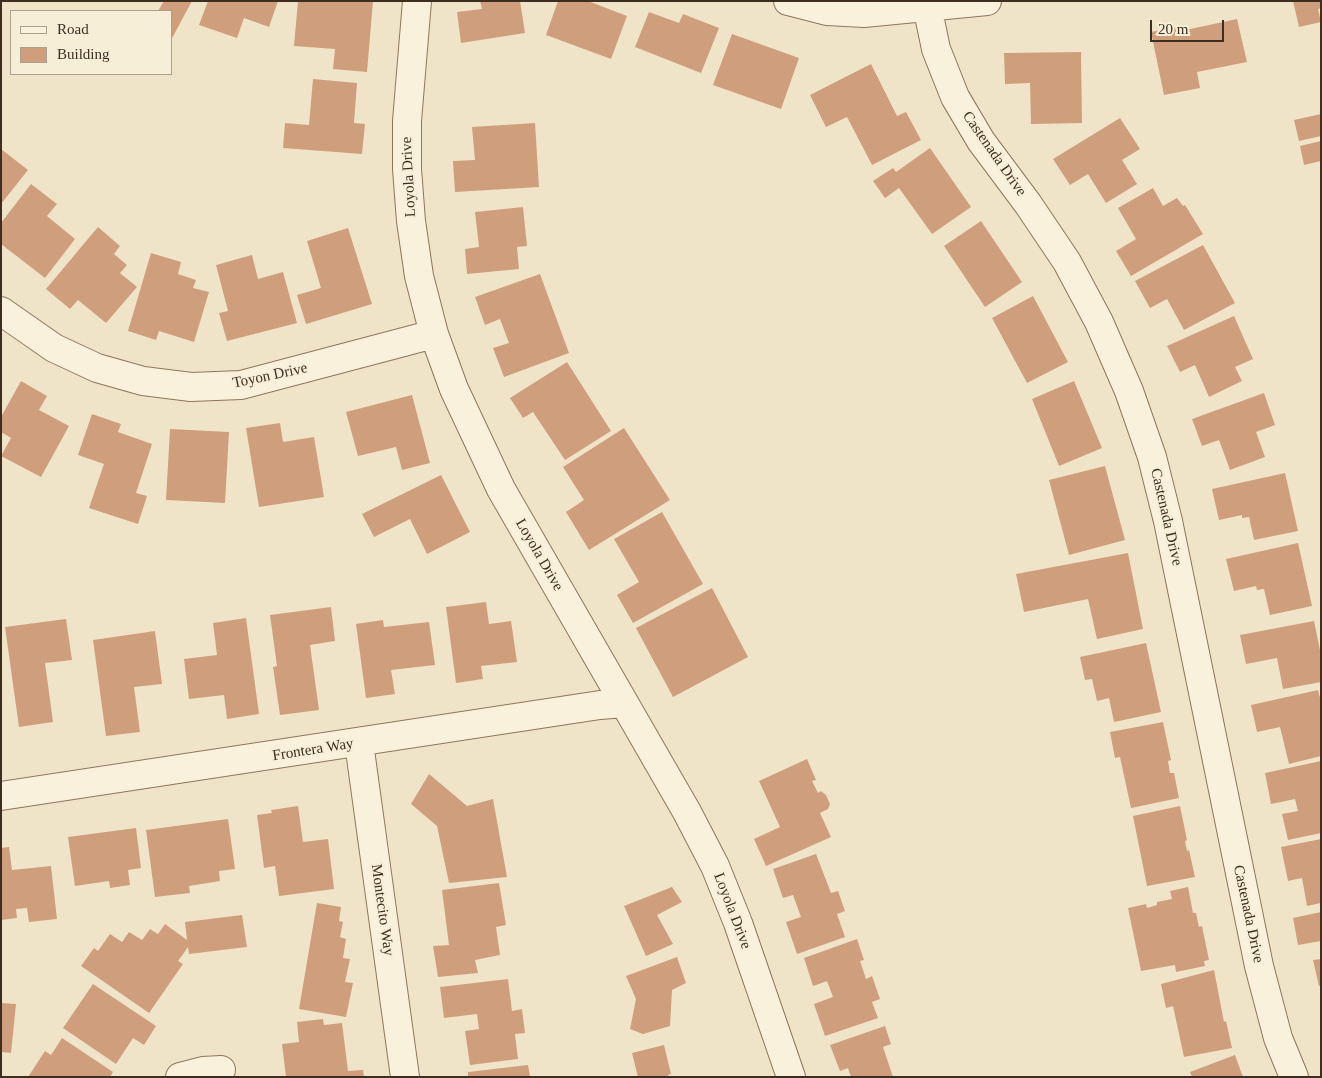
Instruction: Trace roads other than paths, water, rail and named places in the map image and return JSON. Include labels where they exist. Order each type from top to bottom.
[{"type":"street","name":"Loyola Drive","points":[[417,1],[406,120],[407,169],[411,220],[419,276],[434,334],[457,398],[501,490],[624,703],[715,866],[738,924],[791,1077]]},
{"type":"street","points":[[788,1],[827,11],[864,13],[926,4],[987,1]]},
{"type":"street","name":"Castenada Drive","points":[[926,4],[936,50],[955,97],[981,141],[1028,204],[1067,262],[1099,322],[1129,391],[1152,457],[1170,530],[1259,966],[1278,1038],[1294,1077]]},
{"type":"street","name":"Toyon Drive","points":[[1,311],[54,348],[97,368],[143,381],[190,387],[240,384],[434,334]]},
{"type":"street","name":"Frontera Way","points":[[1,796],[600,705],[624,703]]},
{"type":"street","name":"Montecito Way","points":[[359,743],[405,1077]]},
{"type":"street","points":[[180,1077],[203,1071],[221,1070]]}]
